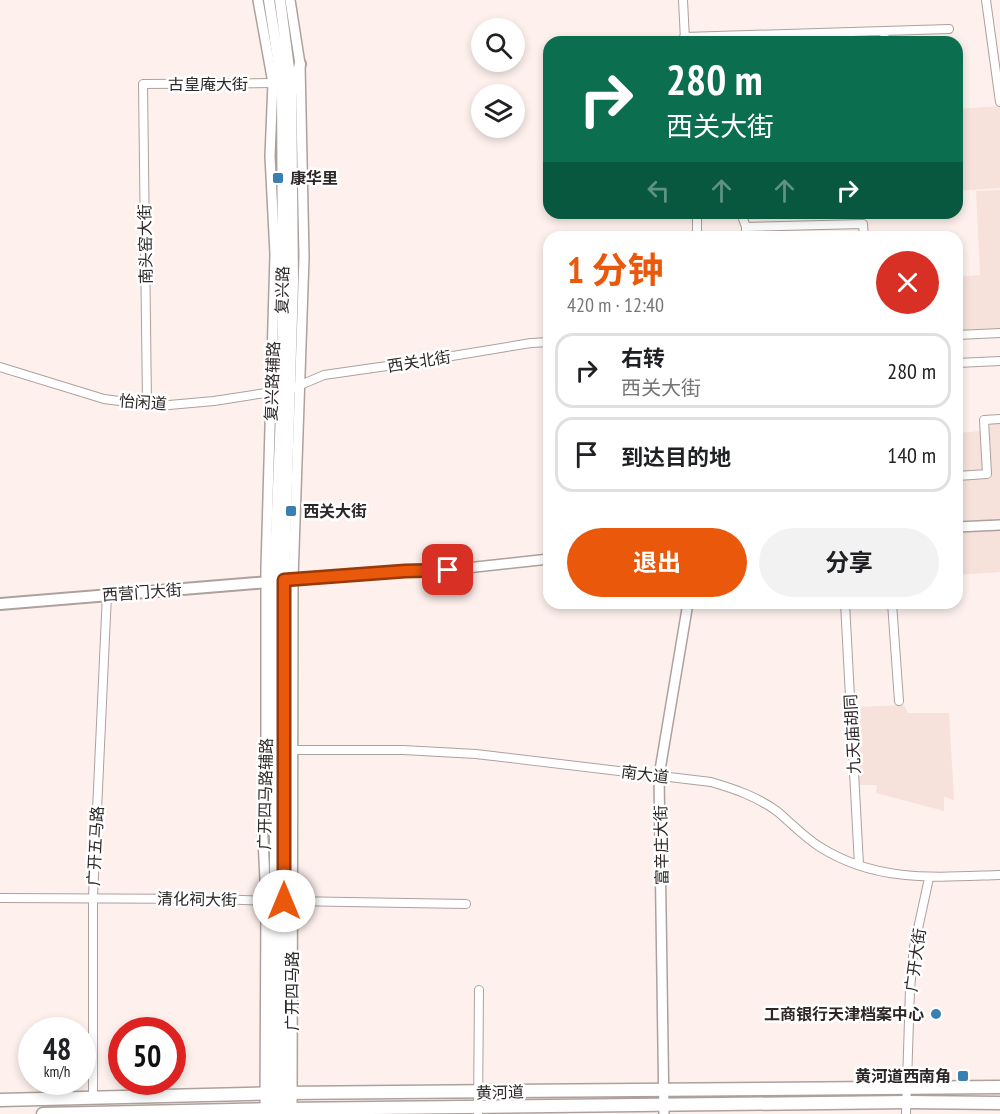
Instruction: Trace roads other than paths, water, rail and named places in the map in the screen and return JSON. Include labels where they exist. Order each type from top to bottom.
[{"type":"main road","name":"复兴路","points":[[269,0],[280,68],[282,103],[286,389]]},
{"type":"main road","name":"复兴路","points":[[280,0],[291,93],[293,282],[286,389],[280,581]]},
{"type":"main road","points":[[291,93],[298,77],[300,64]]},
{"type":"main road","name":"西营门大街","points":[[0,604],[280,581]]},
{"type":"main road","name":"广开四马路","points":[[278,1112],[280,581]]},
{"type":"main road","name":"黄河道","points":[[0,1100],[279,1093],[1000,1087]]},
{"type":"main road","name":"黄河道","points":[[43,1114],[907,1108],[1000,1103]]},
{"type":"street","name":"复兴路辅路","points":[[258,0],[273,83],[270,156],[275,254],[286,389],[298,465],[280,581]]},
{"type":"street","name":"复兴路辅路","points":[[280,581],[286,389],[304,257],[300,64],[290,0]]},
{"type":"street","points":[[683,0],[685,36]]},
{"type":"street","points":[[986,0],[1000,102]]},
{"type":"street","points":[[805,36],[949,29]]},
{"type":"street","points":[[884,32],[884,36]]},
{"type":"street","name":"古皇庵大街","points":[[143,84],[273,83]]},
{"type":"street","name":"南头窑大街","points":[[143,84],[147,404]]},
{"type":"street","points":[[743,219],[746,231]]},
{"type":"street","points":[[746,227],[863,224],[864,231]]},
{"type":"street","points":[[963,335],[1000,333]]},
{"type":"street","name":"西关北街","points":[[286,389],[324,375],[543,342]]},
{"type":"street","points":[[963,363],[1000,361]]},
{"type":"street","name":"怡闲道","points":[[0,367],[104,399],[158,406],[214,401],[286,389]]},
{"type":"street","points":[[963,476],[987,474],[984,420],[1000,419]]},
{"type":"street","points":[[963,527],[1000,525]]},
{"type":"street","points":[[280,581],[448,570],[543,560]]},
{"type":"street","name":"广开四马路辅路","points":[[278,1112],[279,901],[262,819],[279,750],[280,581]]},
{"type":"street","name":"广开五马路","points":[[93,1098],[93,897],[107,594]]},
{"type":"street","name":"富辛庄大街","points":[[664,1110],[660,776],[687,609]]},
{"type":"street","name":"九天庙胡同","points":[[845,609],[859,865]]},
{"type":"street","points":[[892,609],[899,701]]},
{"type":"street","name":"南大道","points":[[279,750],[403,750],[476,754],[711,782],[760,800],[804,837],[823,849],[859,865],[882,872],[929,878],[1000,875]]},
{"type":"street","name":"广开大街","points":[[907,1108],[911,978],[914,947],[929,878]]},
{"type":"street","name":"清化祠大街","points":[[0,898],[93,897],[466,904]]},
{"type":"street","points":[[479,990],[479,1111]]},
{"type":"place","name":"康华里","points":[[278,178]]},
{"type":"place","name":"西关大街","points":[[291,511]]},
{"type":"place","name":"工商银行天津档案中心","points":[[936,1014]]},
{"type":"place","name":"黄河道西南角","points":[[963,1076]]}]
